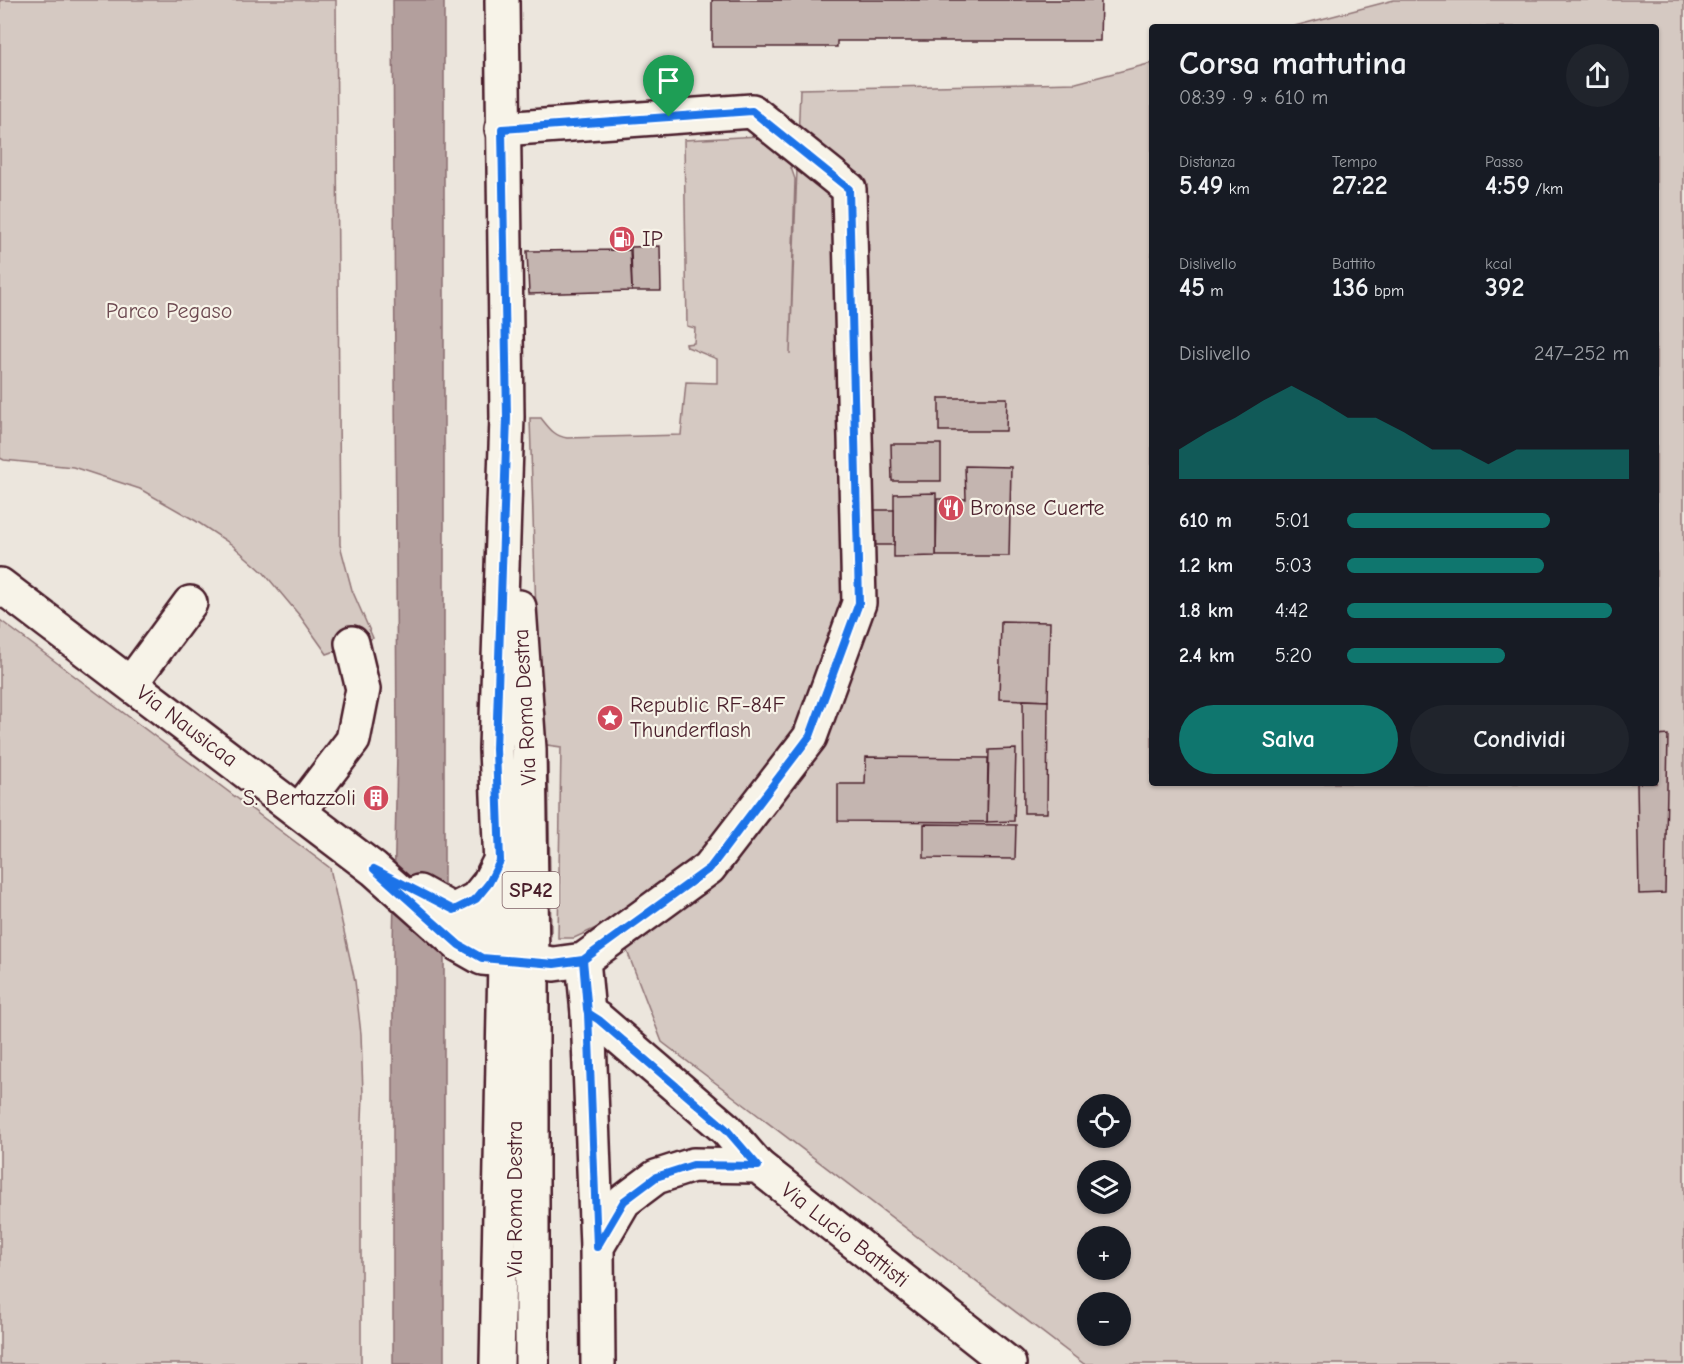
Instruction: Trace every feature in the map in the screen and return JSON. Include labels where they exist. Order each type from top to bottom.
[{"type":"main road","name":"Via Roma Destra","points":[[497,1364],[529,749],[507,417],[502,0]]},
{"type":"main road","points":[[502,129],[752,111],[849,189],[859,603],[810,736],[710,868],[583,960],[554,964],[518,961]]},
{"type":"main road","name":"Via Roma Destra","points":[[507,417],[496,749],[500,861],[518,961],[514,1328],[525,1364]]},
{"type":"main road","name":"Via Nausicaa","points":[[0,585],[374,869],[459,945],[482,958],[518,961]]},
{"type":"main road","points":[[131,683],[190,603]]},
{"type":"main road","points":[[299,811],[353,740],[363,689],[352,643]]},
{"type":"main road","name":"Via Roma Destra","points":[[498,820],[514,845],[532,1364]]},
{"type":"main road","points":[[454,910],[476,899],[489,883],[500,861]]},
{"type":"main road","name":"Via Nausicaa","points":[[374,869],[480,926],[518,961]]},
{"type":"main road","points":[[583,960],[588,1013],[597,1247],[598,1364]]},
{"type":"main road","points":[[588,1013],[726,1129],[758,1166]]},
{"type":"main road","name":"Via Lucio Battisti","points":[[597,1247],[624,1201],[656,1177],[693,1165],[758,1166],[1010,1364]]},
{"type":"green space","name":"Parco Pegaso","points":[[0,0],[336,0],[340,545],[352,590],[373,638],[327,654],[300,616],[264,573],[231,544],[196,521],[140,489],[73,467],[0,458]]},
{"type":"green space","points":[[1394,0],[1684,0],[1684,1364],[1084,1364],[662,1042],[619,930],[598,927],[574,938],[558,938],[561,747],[540,744],[530,418],[541,418],[555,433],[567,438],[681,435],[686,382],[717,383],[717,359],[687,347],[686,344],[694,343],[695,328],[687,326],[684,140],[760,136],[786,153],[795,179],[790,354],[800,89],[1076,83],[1149,64],[1149,786],[1659,786],[1659,24],[1302,24]]},
{"type":"green space","points":[[0,620],[330,868],[355,981],[361,1034],[363,1094],[361,1364],[0,1364]]},
{"type":"green space","points":[[542,761],[548,761],[551,935],[545,929]]},
{"type":"shaded area","points":[[393,0],[444,0],[444,1364],[393,1364],[393,945],[397,753]]},
{"type":"building","points":[[712,0],[1101,0],[1100,41],[837,41],[837,47],[712,47]]},
{"type":"building","points":[[660,246],[661,291],[632,291],[631,247]]},
{"type":"building","points":[[630,250],[632,291],[529,294],[527,251]]},
{"type":"building","points":[[939,398],[1007,398],[1006,431],[939,431]]},
{"type":"building","points":[[891,444],[941,444],[941,481],[892,481]]},
{"type":"building","points":[[965,466],[1011,467],[1009,556],[936,556],[937,499],[966,499]]},
{"type":"building","points":[[936,493],[936,556],[894,557],[894,494]]},
{"type":"building","points":[[862,510],[894,510],[894,545],[862,545]]},
{"type":"building","points":[[1001,621],[1050,622],[1048,701],[999,699]]},
{"type":"building","points":[[1023,700],[1048,701],[1047,813],[1024,813]]},
{"type":"building","points":[[1668,735],[1665,893],[1639,894],[1637,786],[1659,786],[1659,736]]},
{"type":"building","points":[[1016,749],[1014,821],[987,822],[989,750]]},
{"type":"building","points":[[866,757],[988,758],[987,822],[838,821],[838,784],[865,784]]},
{"type":"building","name":"S. Bertazzoli","points":[[372,789],[382,790],[380,807],[370,806]]},
{"type":"building","points":[[924,824],[1016,825],[1015,859],[924,858]]},
{"type":"place","name":"IP","points":[[622,239]]},
{"type":"place","name":"Bronse Cuerte","points":[[951,508]]},
{"type":"place","name":"Republic RF-84F Thunderflash","points":[[610,718]]},
{"type":"place","name":"S. Bertazzoli","points":[[376,798]]},
{"type":"route","points":[[669,117],[502,129],[507,417],[496,749],[500,861],[489,883],[476,899],[454,910],[374,869],[459,945],[482,958],[554,964],[583,960],[588,1013],[597,1247],[624,1201],[656,1177],[693,1165],[758,1166],[726,1129],[588,1013],[587,1009],[583,960],[710,868],[810,736],[859,603],[849,189],[752,111],[669,117]]}]
